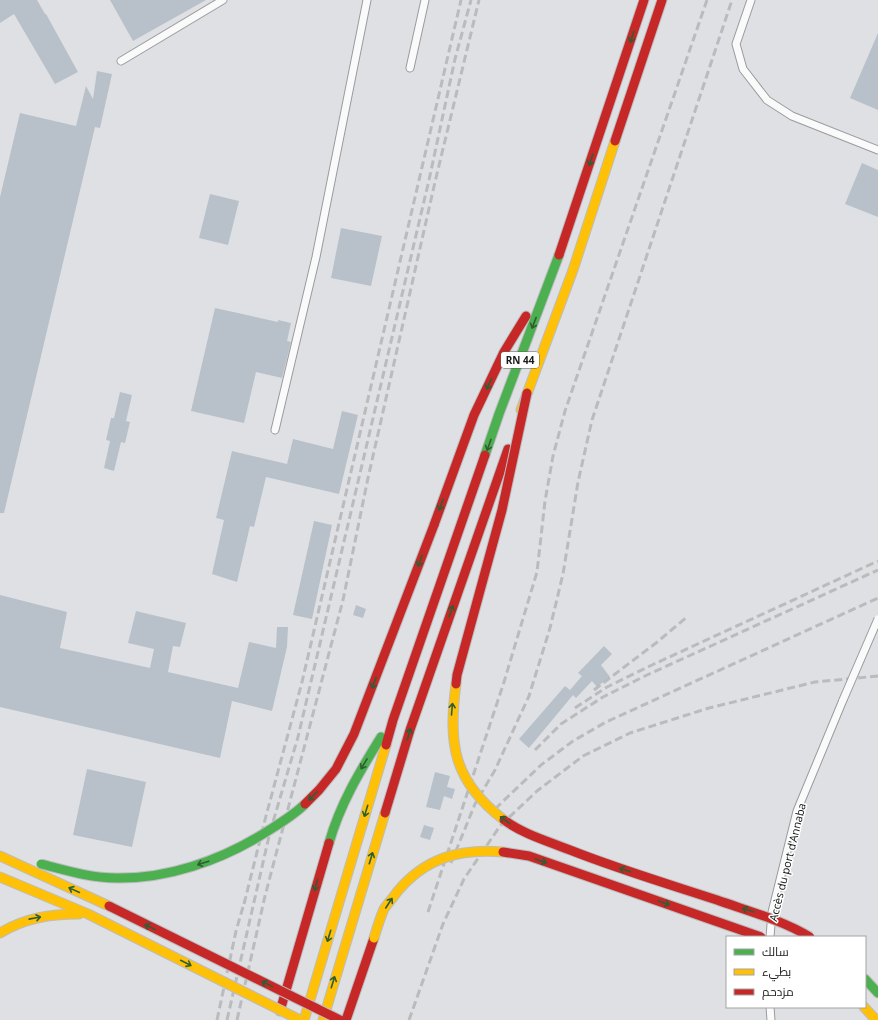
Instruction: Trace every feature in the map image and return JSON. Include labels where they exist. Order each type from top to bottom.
[{"type":"highway","name":"RN 44","points":[[393,720],[499,414],[556,265],[644,0]]},
{"type":"highway","points":[[323,1020],[410,730],[527,393],[573,270],[662,0]]},
{"type":"highway","points":[[0,853],[75,873],[107,877],[152,876],[184,869],[218,858],[242,847],[297,812],[320,790],[336,769],[354,734],[434,525],[474,415],[504,352],[556,265]]},
{"type":"highway","points":[[527,393],[502,510],[457,675],[452,713],[454,746],[460,768],[466,781],[490,809],[511,825],[528,834],[603,863],[759,914],[797,929],[808,936]]},
{"type":"highway","points":[[278,1020],[333,828],[340,809],[359,772],[393,720]]},
{"type":"highway","points":[[304,1020],[393,720]]},
{"type":"highway","points":[[346,1020],[383,912],[393,896],[407,880],[422,868],[440,858],[461,852],[479,850],[509,852],[528,856],[758,936]]},
{"type":"highway","points":[[0,856],[116,910],[340,1020]]},
{"type":"highway","points":[[0,877],[88,914],[300,1020]]},
{"type":"highway","points":[[0,933],[10,926],[31,918],[58,914],[88,914]]},
{"type":"highway","points":[[866,980],[878,993]]},
{"type":"highway","points":[[865,1008],[876,1020]]},
{"type":"lane","points":[[121,61],[223,0]]},
{"type":"lane","points":[[275,430],[316,257],[367,0]]},
{"type":"lane","points":[[410,68],[425,0]]},
{"type":"lane","points":[[751,0],[736,44],[738,57],[743,69],[767,100],[792,116],[878,150]]},
{"type":"lane","name":"Accès du port d'Annaba","points":[[770,936],[772,912],[797,811],[878,619]]},
{"type":"lane","points":[[770,1008],[771,1020]]},
{"type":"building","points":[[0,0],[37,0],[78,72],[55,84],[14,14],[0,23]]},
{"type":"building","points":[[110,0],[206,0],[133,41]]},
{"type":"building","points":[[878,33],[878,110],[850,98]]},
{"type":"building","points":[[97,71],[112,74],[100,128],[95,127],[4,513],[0,513],[0,197],[20,113],[76,126],[86,86],[93,99]]},
{"type":"building","points":[[862,163],[878,170],[878,217],[845,204]]},
{"type":"building","points":[[210,194],[239,201],[228,245],[199,238]]},
{"type":"building","points":[[341,228],[382,236],[371,286],[331,278]]},
{"type":"building","points":[[215,308],[278,322],[278,320],[291,323],[287,341],[291,342],[282,378],[256,372],[244,423],[191,411]]},
{"type":"building","points":[[120,392],[132,395],[126,421],[130,422],[125,443],[121,442],[114,471],[104,468],[110,441],[106,440],[111,418],[114,418]]},
{"type":"building","points":[[342,411],[358,415],[339,494],[266,477],[254,527],[250,526],[237,582],[212,574],[224,520],[216,518],[232,451],[287,464],[293,439],[333,449]]},
{"type":"building","points":[[314,521],[332,525],[312,619],[293,615]]},
{"type":"building","points":[[0,595],[67,612],[60,648],[150,668],[154,649],[128,643],[136,611],[186,623],[180,647],[173,646],[168,672],[238,688],[249,642],[276,648],[277,627],[288,627],[287,647],[272,711],[232,701],[220,758],[0,707]]},
{"type":"building","points":[[356,605],[366,609],[363,618],[353,615]]},
{"type":"building","points":[[604,646],[612,654],[601,665],[610,677],[597,687],[592,681],[576,698],[573,695],[529,748],[519,739],[565,686],[570,690],[582,676],[578,673]]},
{"type":"building","points":[[87,769],[146,782],[132,847],[73,835]]},
{"type":"building","points":[[435,772],[450,776],[447,787],[455,789],[452,799],[444,796],[440,810],[426,807]]},
{"type":"building","points":[[424,825],[434,828],[430,840],[420,837]]},
{"type":"railway","points":[[244,904],[302,682],[461,0]]},
{"type":"railway","points":[[227,1020],[270,832],[298,737],[429,180],[455,59],[471,0]]},
{"type":"railway","points":[[237,1020],[265,896],[343,600],[368,478],[435,182],[479,0]]},
{"type":"railway","points":[[428,912],[504,682],[537,572],[545,501],[553,456],[565,411],[707,0]]},
{"type":"railway","points":[[451,863],[475,804],[495,770],[529,696],[550,628],[563,574],[578,482],[592,420],[732,0]]},
{"type":"railway","points":[[575,708],[607,687],[652,665],[878,561]]},
{"type":"railway","points":[[535,750],[561,724],[603,697],[647,675],[878,570]]},
{"type":"railway","points":[[495,809],[541,765],[573,741],[606,722],[878,598]]},
{"type":"railway","points":[[594,690],[656,643],[688,616]]},
{"type":"railway","points":[[409,1020],[443,924],[464,879],[500,826],[537,791],[583,756],[630,733],[709,708],[815,682],[878,676]]},
{"type":"railway","points":[[217,1020],[236,931],[245,900]]},
{"type":"traffic: fast","points":[[485,455],[559,255]]},
{"type":"traffic: fast","points":[[329,843],[345,801],[358,775],[381,737]]},
{"type":"traffic: fast","points":[[41,864],[106,878],[135,878],[173,872],[211,860],[246,844],[285,820],[305,804]]},
{"type":"traffic: fast","points":[[866,980],[878,993]]},
{"type":"traffic: slow","points":[[521,410],[573,270],[615,141]]},
{"type":"traffic: slow","points":[[456,684],[453,725],[454,743],[458,760],[464,776],[474,791],[504,820]]},
{"type":"traffic: slow","points":[[304,1020],[386,745]]},
{"type":"traffic: slow","points":[[323,1020],[385,813]]},
{"type":"traffic: slow","points":[[374,938],[384,909],[408,880],[419,871],[432,863],[458,854],[487,851],[503,852]]},
{"type":"traffic: slow","points":[[0,856],[109,906]]},
{"type":"traffic: slow","points":[[0,877],[88,914]]},
{"type":"traffic: slow","points":[[0,933],[28,920],[48,916],[79,914]]},
{"type":"traffic: slow","points":[[88,914],[300,1020]]},
{"type":"traffic: slow","points":[[865,1008],[876,1020]]},
{"type":"traffic: jam","points":[[559,255],[644,0]]},
{"type":"traffic: jam","points":[[615,141],[662,0]]},
{"type":"traffic: jam","points":[[434,525],[474,415],[504,352],[526,316]]},
{"type":"traffic: jam","points":[[456,684],[457,675],[502,510],[527,393]]},
{"type":"traffic: jam","points":[[385,813],[410,730],[508,449]]},
{"type":"traffic: jam","points":[[386,745],[393,720],[485,455]]},
{"type":"traffic: jam","points":[[305,804],[336,769],[354,734],[434,525]]},
{"type":"traffic: jam","points":[[504,820],[527,833],[588,857],[765,916],[808,936]]},
{"type":"traffic: jam","points":[[280,1011],[329,843]]},
{"type":"traffic: jam","points":[[503,852],[529,856],[758,936]]},
{"type":"traffic: jam","points":[[109,906],[340,1020]]},
{"type":"traffic: jam","points":[[346,1020],[374,938]]}]
